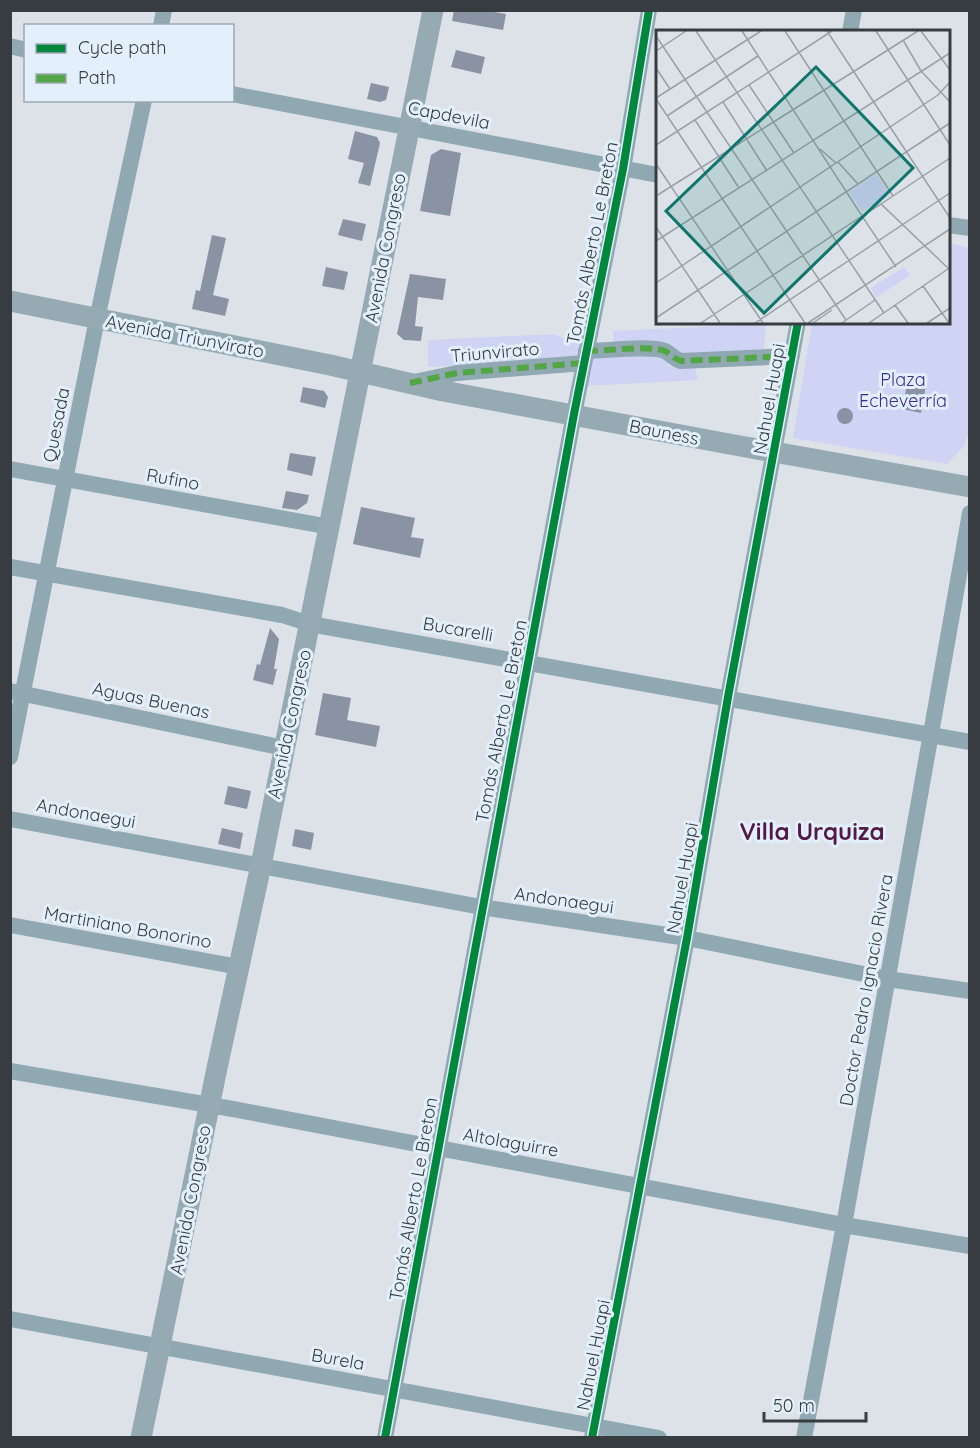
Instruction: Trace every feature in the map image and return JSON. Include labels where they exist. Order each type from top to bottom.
[{"type":"main road","name":"Avenida Congreso","points":[[141,1437],[261,865],[433,10]]},
{"type":"main road","name":"Avenida Triunvirato","points":[[10,301],[360,372]]},
{"type":"main road","name":"Bauness","points":[[360,372],[969,487]]},
{"type":"street","name":"Tomás Alberto Le Breton","points":[[385,1437],[481,907],[574,414],[623,169],[649,10]]},
{"type":"street","points":[[850,30],[854,10]]},
{"type":"street","name":"Capdevila","points":[[234,94],[656,175]]},
{"type":"street","name":"Quesada","points":[[10,757],[17,692],[46,574],[144,102]]},
{"type":"street","points":[[950,225],[969,228]]},
{"type":"street","name":"Nahuel Huapi","points":[[593,1432],[687,938],[728,697],[798,324]]},
{"type":"street","name":"Triunvirato","points":[[410,383],[457,373],[648,349],[666,351],[674,359],[681,361],[792,356]]},
{"type":"street","name":"Rufino","points":[[10,469],[330,527]]},
{"type":"street","name":"Doctor Pedro Ignacio Rivera","points":[[804,1437],[932,735],[969,513]]},
{"type":"street","name":"Bucarelli","points":[[10,567],[282,615],[310,624],[528,661],[969,742]]},
{"type":"street","name":"Aguas Buenas","points":[[17,692],[284,748]]},
{"type":"street","name":"Andonaegui","points":[[10,819],[481,907],[687,938],[888,979],[969,991]]},
{"type":"street","name":"Martiniano Bonorino","points":[[10,925],[239,967]]},
{"type":"street","name":"Altolaguirre","points":[[10,1071],[969,1246]]},
{"type":"street","name":"Burela","points":[[10,1319],[393,1389],[593,1432],[659,1437]]},
{"type":"green space","name":"Plaza Echeverría","points":[[950,243],[969,248],[970,426],[965,445],[947,464],[793,438],[812,324],[950,324]]},
{"type":"green space","points":[[766,324],[764,350],[682,355],[614,346],[613,331]]},
{"type":"green space","points":[[554,334],[568,341],[573,338],[582,339],[581,350],[574,360],[428,367],[428,340]]},
{"type":"green space","points":[[597,356],[666,357],[668,366],[694,365],[698,380],[584,386],[591,360]]},
{"type":"building","points":[[454,10],[483,10],[506,14],[503,30],[452,21]]},
{"type":"building","points":[[456,50],[485,57],[481,74],[451,67]]},
{"type":"building","points":[[371,83],[389,87],[386,100],[380,102],[367,99]]},
{"type":"building","points":[[355,131],[377,137],[380,143],[370,186],[358,183],[364,163],[348,159]]},
{"type":"building","points":[[441,149],[461,153],[450,216],[420,211],[431,155]]},
{"type":"building","points":[[343,219],[366,224],[362,241],[338,235]]},
{"type":"building","points":[[212,235],[226,238],[213,295],[229,299],[225,316],[192,309],[196,290],[200,291]]},
{"type":"building","points":[[326,267],[348,272],[344,290],[322,286]]},
{"type":"building","points":[[410,274],[446,279],[443,300],[418,297],[415,326],[423,327],[421,341],[404,340],[397,334]]},
{"type":"building","points":[[908,380],[926,385],[921,413],[902,409]]},
{"type":"building","points":[[303,387],[324,391],[328,397],[325,408],[300,402]]},
{"type":"building","points":[[842,408],[848,408],[853,416],[851,422],[842,424],[837,419],[837,413]]},
{"type":"building","points":[[290,453],[316,457],[312,476],[287,470]]},
{"type":"building","points":[[286,491],[309,495],[307,503],[297,510],[282,508]]},
{"type":"building","points":[[361,507],[415,518],[411,537],[424,539],[420,558],[353,544]]},
{"type":"building","points":[[270,628],[279,639],[274,669],[277,669],[273,685],[253,680],[257,664],[260,665]]},
{"type":"building","points":[[323,693],[351,698],[347,720],[380,726],[376,747],[315,735]]},
{"type":"building","points":[[228,786],[251,791],[247,809],[224,804]]},
{"type":"building","points":[[222,828],[243,833],[240,849],[218,844]]},
{"type":"building","points":[[295,829],[314,833],[311,850],[292,846]]},
{"type":"marked path","points":[[586,351],[658,349],[681,361],[792,356]]},
{"type":"marked path","points":[[410,383],[457,373],[584,363]]},
{"type":"cycle path","points":[[385,1438],[574,414],[623,169],[649,10]]},
{"type":"cycle path","points":[[592,1438],[687,938],[728,697],[798,324]]},
{"type":"district","name":"Villa Urquiza","points":[[812,831]]}]
